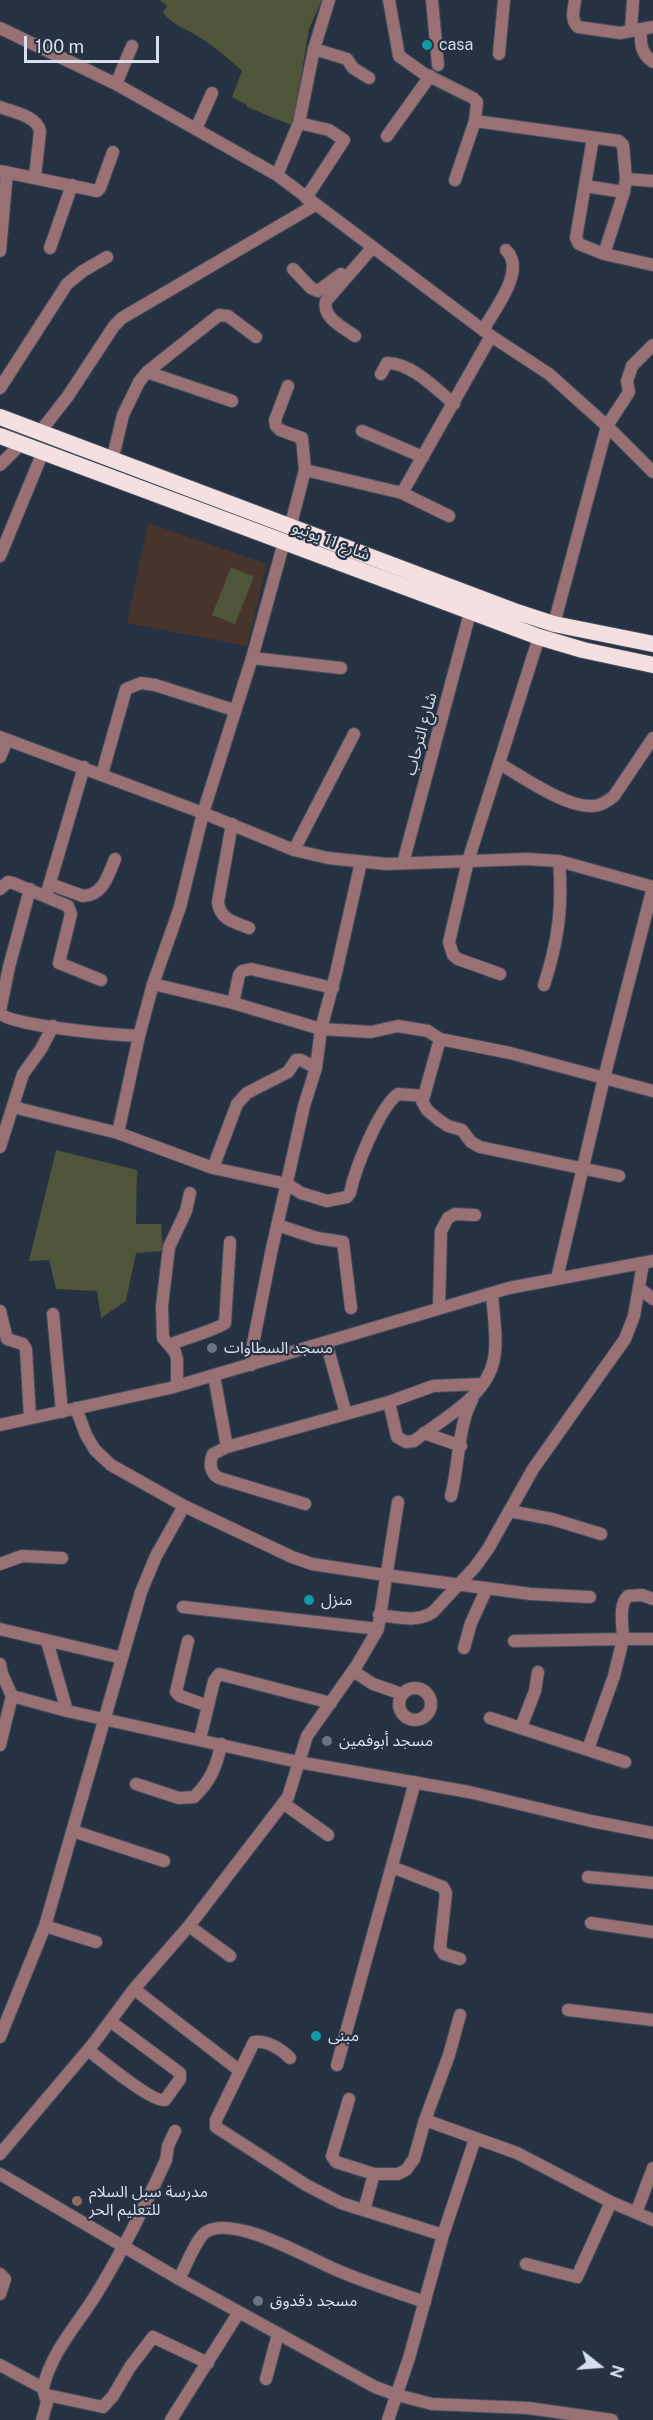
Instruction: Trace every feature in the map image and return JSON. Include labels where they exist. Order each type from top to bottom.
[{"type":"highway","name":"شارع 11 يونيو","points":[[0,417],[112,460],[470,613],[583,650],[653,665]]},
{"type":"highway","name":"شارع 11 يونيو","points":[[0,436],[554,624],[653,644]]},
{"type":"street","points":[[277,175],[299,123],[315,49],[329,0]]},
{"type":"street","points":[[389,0],[399,56],[430,76],[473,98],[478,108],[455,180]]},
{"type":"street","points":[[432,0],[438,65]]},
{"type":"street","points":[[499,54],[504,0]]},
{"type":"street","points":[[575,0],[573,15],[578,27],[620,33],[642,29]]},
{"type":"street","points":[[633,0],[642,29],[642,50],[645,56],[653,62]]},
{"type":"street","points":[[0,28],[116,84],[277,175],[487,333],[549,374],[653,471]]},
{"type":"street","points":[[116,84],[132,46]]},
{"type":"street","points":[[315,49],[347,59],[353,68],[369,78]]},
{"type":"street","points":[[387,136],[430,76]]},
{"type":"street","points":[[196,129],[212,93]]},
{"type":"street","points":[[0,107],[31,119],[39,125],[35,177]]},
{"type":"street","points":[[475,121],[620,141],[623,146],[625,185],[604,254]]},
{"type":"street","points":[[40,432],[68,396],[114,326],[122,318],[310,201],[344,140],[329,130],[299,123]]},
{"type":"street","points":[[593,138],[576,238],[579,244],[604,254],[653,265]]},
{"type":"street","points":[[0,252],[4,172],[98,191],[113,152]]},
{"type":"street","points":[[585,186],[625,185],[653,181]]},
{"type":"street","points":[[50,248],[72,185]]},
{"type":"street","points":[[293,269],[311,288],[318,291],[333,281],[370,246]]},
{"type":"street","points":[[355,336],[329,316],[325,307],[326,301],[370,246]]},
{"type":"street","points":[[402,493],[454,404],[513,275],[513,261],[506,250]]},
{"type":"street","points":[[0,388],[67,284],[83,271],[107,257]]},
{"type":"street","points":[[112,460],[123,415],[135,389],[147,372],[219,315],[228,316],[256,337]]},
{"type":"street","points":[[554,624],[607,426],[629,392],[627,381],[632,366],[653,345]]},
{"type":"street","points":[[381,374],[387,363],[396,363],[427,381],[454,404]]},
{"type":"street","points":[[147,372],[232,401]]},
{"type":"street","points":[[118,1133],[153,984],[180,907],[203,813],[252,658],[305,470],[302,438],[280,430],[276,426],[275,420],[288,386]]},
{"type":"street","points":[[362,431],[423,457]]},
{"type":"street","points":[[0,465],[21,444]]},
{"type":"street","points":[[0,556],[43,452]]},
{"type":"street","points":[[305,470],[402,493],[449,516]]},
{"type":"street","name":"شارع الترحاب","points":[[404,864],[470,613]]},
{"type":"street","points":[[500,974],[458,959],[450,950],[449,942],[468,861],[539,637]]},
{"type":"street","points":[[252,658],[341,668]]},
{"type":"street","points":[[102,774],[126,689],[135,685],[155,685],[234,710]]},
{"type":"street","points":[[294,850],[354,734]]},
{"type":"street","points":[[500,764],[556,795],[592,806],[608,801],[614,796],[653,738]]},
{"type":"street","points":[[0,757],[3,739],[84,767],[294,850],[328,858],[404,864],[527,859],[560,861],[653,887],[604,1078],[557,1278]]},
{"type":"street","points":[[84,767],[48,890],[54,902],[65,904],[70,909],[59,963],[101,980]]},
{"type":"street","points":[[232,824],[218,902],[219,909],[226,919],[249,928]]},
{"type":"street","points":[[0,889],[8,882],[30,889],[88,896],[102,889],[115,859]]},
{"type":"street","points":[[544,985],[559,930],[562,889],[560,861]]},
{"type":"street","points":[[251,1365],[253,1344],[277,1225],[304,1106],[316,1068],[321,1029],[333,988],[361,862]]},
{"type":"street","points":[[30,889],[9,967],[0,1012],[4,1017],[28,1024],[139,1036]]},
{"type":"street","points":[[233,1003],[239,975],[242,971],[251,969],[333,988]]},
{"type":"street","points":[[153,984],[233,1003],[321,1029],[371,1032],[398,1026],[428,1031],[440,1039],[510,1053],[653,1091]]},
{"type":"street","points":[[0,1147],[25,1069],[41,1049],[53,1026]]},
{"type":"street","points":[[440,1039],[423,1105],[447,1126],[462,1130],[475,1145],[619,1176]]},
{"type":"street","points":[[213,1168],[237,1104],[247,1094],[288,1072],[296,1060],[301,1060],[316,1068]]},
{"type":"street","points":[[13,1107],[118,1133],[213,1168],[287,1184],[301,1193],[327,1201],[346,1197],[350,1193],[374,1129],[390,1100],[398,1094],[424,1096]]},
{"type":"street","points":[[177,1386],[177,1359],[175,1352],[164,1338],[162,1312],[166,1258],[186,1211],[190,1192]]},
{"type":"street","points":[[439,1308],[443,1224],[455,1214],[474,1215]]},
{"type":"street","points":[[277,1225],[317,1238],[344,1242],[351,1308]]},
{"type":"street","points":[[169,1345],[220,1327],[225,1323],[230,1242]]},
{"type":"street","points":[[0,1425],[177,1386],[492,1293],[557,1278],[648,1262],[639,1288],[634,1316],[625,1339],[532,1469],[475,1567],[433,1612],[425,1617],[380,1615]]},
{"type":"street","points":[[639,1288],[653,1299]]},
{"type":"street","points":[[451,1497],[466,1411],[494,1361],[492,1293]]},
{"type":"street","points":[[0,1311],[7,1339],[23,1344],[26,1348],[30,1418]]},
{"type":"street","points":[[53,1314],[62,1412]]},
{"type":"street","points":[[326,1342],[346,1414]]},
{"type":"street","points":[[214,1376],[227,1446]]},
{"type":"street","points":[[306,1504],[215,1476],[210,1466],[211,1459],[217,1450],[227,1446],[389,1402],[433,1386],[481,1384]]},
{"type":"street","points":[[389,1402],[399,1440],[414,1442],[472,1398]]},
{"type":"street","points":[[76,1408],[86,1435],[95,1450],[111,1465],[184,1506],[292,1557],[312,1564],[385,1575],[487,1588],[590,1597]]},
{"type":"street","points":[[424,1433],[461,1446]]},
{"type":"street","points":[[0,2154],[88,2050],[134,1989],[189,1926],[291,1791],[307,1736],[371,1644],[378,1629],[398,1503]]},
{"type":"street","points":[[0,2037],[45,1926],[141,1592],[156,1556],[184,1506]]},
{"type":"street","points":[[509,1511],[552,1519],[601,1534]]},
{"type":"street","points":[[0,1564],[22,1556],[62,1558]]},
{"type":"street","points":[[464,1648],[471,1623],[487,1588]]},
{"type":"street","points":[[588,1749],[614,1676],[623,1639],[623,1608],[626,1598],[634,1594],[653,1599]]},
{"type":"street","points":[[183,1607],[378,1629]]},
{"type":"street","points":[[0,1629],[122,1658]]},
{"type":"street","points":[[514,1641],[653,1639]]},
{"type":"street","points":[[47,1641],[67,1711]]},
{"type":"street","points":[[188,1641],[176,1692],[180,1696],[208,1706]]},
{"type":"street","points":[[0,1664],[12,1696],[0,1745]]},
{"type":"street","points":[[353,1671],[373,1684],[402,1694]]},
{"type":"street","points":[[521,1727],[535,1691],[538,1672]]},
{"type":"street","points":[[200,1739],[216,1676],[222,1673],[331,1703]]},
{"type":"street","points":[[12,1696],[67,1711],[298,1762],[469,1792],[653,1833]]},
{"type":"street","points":[[490,1718],[625,1762]]},
{"type":"street","points":[[136,1784],[179,1798],[194,1797],[210,1779],[216,1767],[221,1744]]},
{"type":"street","points":[[337,2065],[415,1782]]},
{"type":"street","points":[[283,1803],[328,1835]]},
{"type":"street","points":[[73,1831],[164,1861]]},
{"type":"street","points":[[392,1867],[445,1889],[440,1948],[444,1954],[460,1959]]},
{"type":"street","points":[[588,1877],[653,1883]]},
{"type":"street","points":[[591,1923],[653,1932]]},
{"type":"street","points":[[45,1926],[96,1942]]},
{"type":"street","points":[[189,1926],[230,1956]]},
{"type":"street","points":[[134,1989],[240,2071]]},
{"type":"street","points":[[568,2010],[653,2020]]},
{"type":"street","points":[[349,2099],[332,2156],[336,2162],[374,2174],[392,2175],[406,2170],[414,2159],[460,2015]]},
{"type":"street","points":[[88,2050],[148,2094],[159,2101],[165,2100],[180,2079],[180,2073],[110,2021]]},
{"type":"street","points":[[290,2058],[283,2051],[256,2041],[252,2044],[216,2120],[217,2129],[306,2185],[341,2203],[443,2235]]},
{"type":"street","points":[[425,2120],[517,2153],[611,2202],[653,2220]]},
{"type":"street","points":[[42,2420],[46,2374],[57,2351],[93,2300],[125,2247],[166,2160],[168,2146],[175,2130]]},
{"type":"street","points":[[388,2420],[425,2302],[443,2235],[475,2139]]},
{"type":"street","points":[[636,2213],[653,2168]]},
{"type":"street","points":[[364,2210],[374,2174]]},
{"type":"street","points":[[0,2175],[179,2279],[375,2387],[432,2404],[528,2408],[612,2420]]},
{"type":"street","points":[[526,2264],[577,2277],[611,2202]]},
{"type":"street","points":[[179,2279],[203,2233],[213,2228],[225,2228],[282,2243],[337,2270],[425,2302]]},
{"type":"street","points":[[0,2274],[5,2279],[0,2294]]},
{"type":"street","points":[[171,2420],[239,2312]]},
{"type":"street","points":[[266,2379],[278,2334]]},
{"type":"street","points":[[0,2365],[45,2391],[103,2407],[153,2337],[208,2363]]},
{"type":"shaded area","points":[[148,523],[267,564],[247,646],[127,623]]},
{"type":"green space","points":[[160,0],[322,0],[309,29],[293,126],[247,107],[232,97],[242,71],[209,44],[170,20],[163,12],[167,6]]},
{"type":"green space","points":[[231,567],[254,577],[235,624],[212,615]]},
{"type":"green space","points":[[56,1150],[137,1170],[136,1224],[161,1224],[163,1251],[136,1253],[126,1301],[101,1318],[97,1291],[56,1289],[49,1260],[29,1261]]},
{"type":"place","name":"casa","points":[[427,45]]},
{"type":"place","name":"مسجد السطاوات","points":[[212,1348]]},
{"type":"place","name":"منزل","points":[[309,1600]]},
{"type":"place","name":"مسجد أبوفمين","points":[[327,1741]]},
{"type":"place","name":"مبنى","points":[[316,2036]]},
{"type":"place","name":"مدرسة سبل السلام للتعليم الحر","points":[[77,2201]]},
{"type":"place","name":"مسجد دقدوق","points":[[258,2301]]}]
